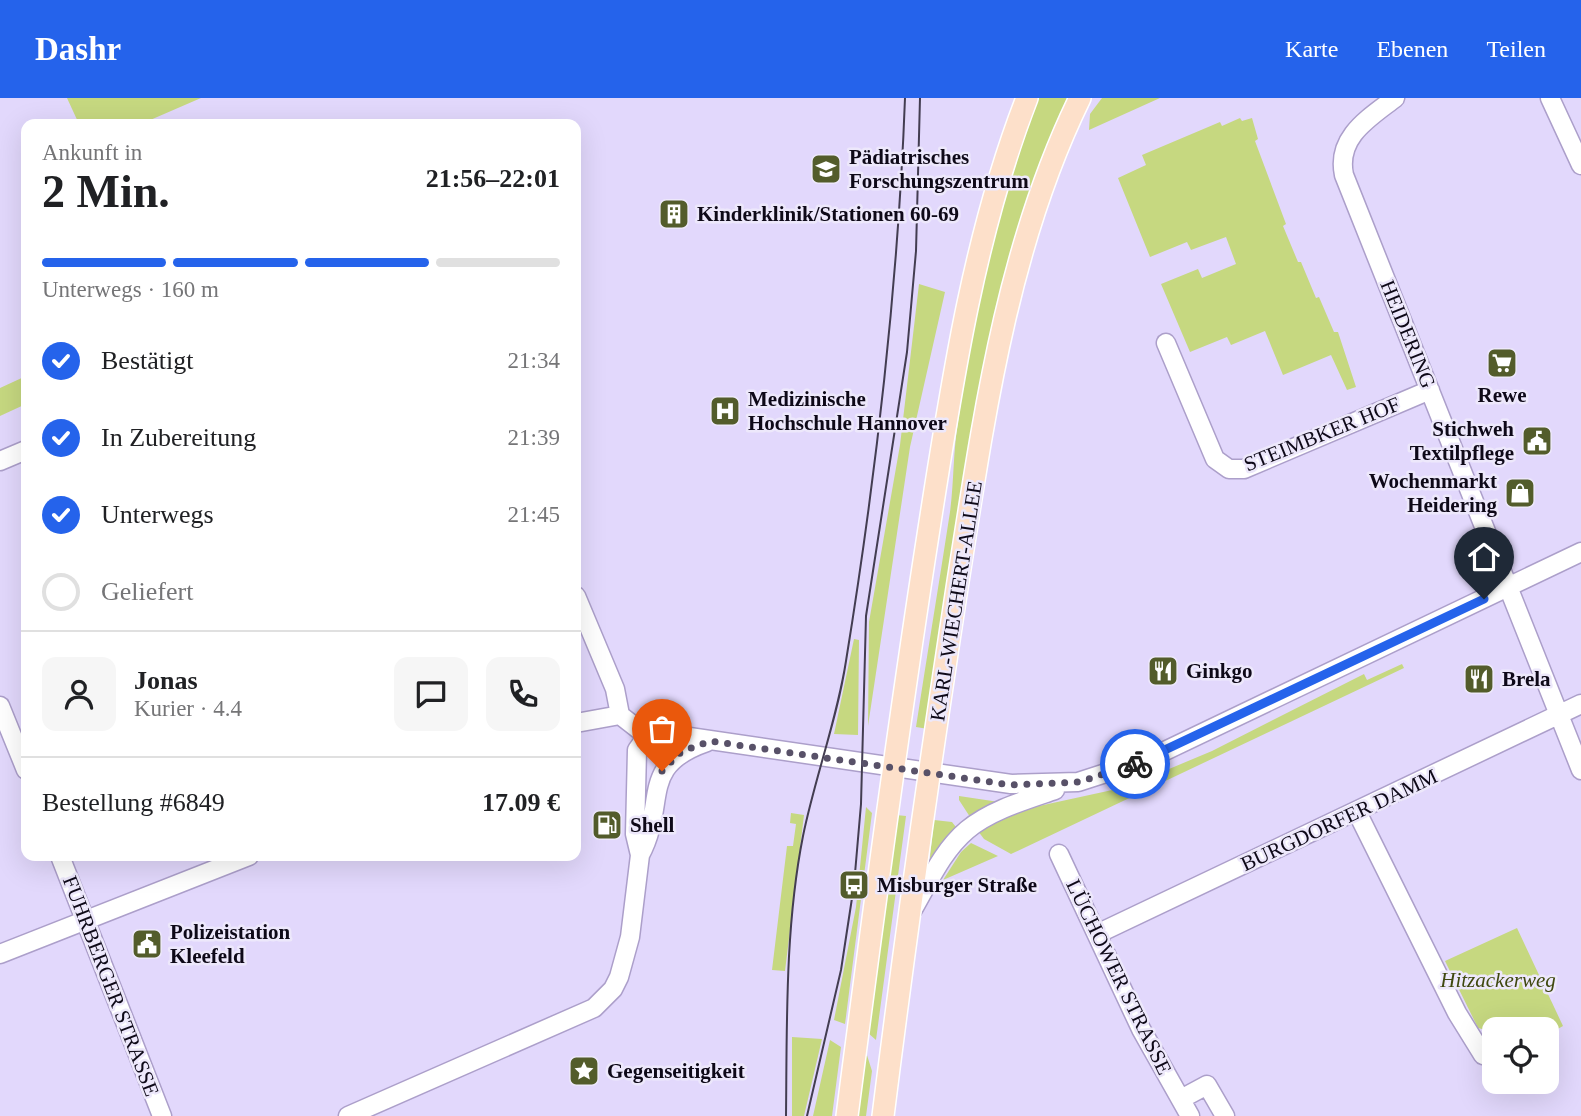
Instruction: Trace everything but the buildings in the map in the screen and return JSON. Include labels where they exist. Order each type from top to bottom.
[{"type":"main road","name":"KARL-WIECHERT-ALLEE","points":[[847,1116],[892,769],[947,416],[996,184],[1027,98]]},
{"type":"main road","name":"KARL-WIECHERT-ALLEE","points":[[883,1116],[929,773],[970,506],[1013,292],[1050,167],[1080,98]]},
{"type":"street","name":"HEIDERING","points":[[1395,98],[1350,136],[1341,160],[1507,588],[1581,770]]},
{"type":"street","points":[[1550,98],[1581,165]]},
{"type":"street","name":"STEIMBKER HOF","points":[[1166,343],[1215,459],[1229,469],[1244,469],[1430,390]]},
{"type":"street","points":[[0,461],[21,452]]},
{"type":"street","points":[[910,914],[945,855],[966,831],[1003,809],[1154,757],[1581,552]]},
{"type":"street","points":[[581,608],[615,689],[620,715],[647,736]]},
{"type":"street","name":"BURGDORFER DAMM","points":[[1097,934],[1581,704]]},
{"type":"street","points":[[0,706],[21,758]]},
{"type":"street","points":[[581,722],[620,715]]},
{"type":"street","points":[[640,855],[635,834],[637,750],[647,736],[655,733],[1011,785],[1079,782]]},
{"type":"street","points":[[348,1116],[387,1109],[601,1003],[619,977],[627,951],[640,855],[651,834],[662,771],[681,752],[710,741]]},
{"type":"street","points":[[1357,812],[1457,1013],[1482,1053]]},
{"type":"street","name":"LÜCHOWER STRASSE","points":[[1059,854],[1141,1029],[1190,1116]]},
{"type":"street","name":"FUHRBERGER STRASSE","points":[[62,861],[162,1116]]},
{"type":"street","points":[[0,954],[236,861]]},
{"type":"street","name":"LÜCHOWER STRASSE","points":[[1181,1100],[1207,1085],[1225,1116]]},
{"type":"green space","points":[[67,98],[201,98],[153,119],[77,119]]},
{"type":"green space","points":[[1039,98],[1067,98],[1046,148],[1009,276],[928,729],[916,727],[950,512],[956,433],[972,340],[1000,217]]},
{"type":"green space","points":[[1102,98],[1160,98],[1089,130],[1090,114]]},
{"type":"green space","points":[[1240,118],[1242,121],[1252,118],[1258,139],[1255,141],[1286,224],[1283,226],[1316,298],[1319,297],[1334,332],[1338,332],[1356,387],[1347,390],[1331,355],[1283,375],[1265,331],[1231,345],[1227,337],[1190,352],[1161,284],[1198,269],[1202,278],[1236,264],[1226,237],[1191,250],[1187,242],[1150,257],[1118,178],[1146,165],[1142,155],[1220,122],[1222,126]]},
{"type":"green space","points":[[919,284],[945,292],[910,447],[868,726],[869,622],[900,445]]},
{"type":"green space","points":[[21,378],[21,406],[0,416],[0,388]]},
{"type":"green space","points":[[854,639],[859,640],[858,735],[834,734]]},
{"type":"green space","points":[[1402,664],[1404,668],[1011,854],[984,839],[978,831],[1012,812],[1126,787],[1212,751],[1364,674],[1367,680]]},
{"type":"green space","points":[[959,796],[999,802],[972,820]]},
{"type":"green space","points":[[866,807],[872,813],[845,1024],[834,1020],[856,907]]},
{"type":"green space","points":[[791,813],[804,815],[785,971],[772,970],[787,846],[793,846],[796,824],[790,823]]},
{"type":"green space","points":[[896,815],[906,816],[876,1040],[868,1033]]},
{"type":"green space","points":[[934,820],[952,822],[959,831],[929,866]]},
{"type":"green space","points":[[971,843],[998,856],[943,880],[961,852]]},
{"type":"green space","name":"Hitzackerweg","points":[[1517,928],[1559,1017],[1482,1017],[1482,1029],[1478,1028],[1445,961]]},
{"type":"green space","points":[[792,1037],[822,1039],[804,1116],[792,1116]]},
{"type":"green space","points":[[830,1040],[841,1047],[832,1116],[813,1116]]},
{"type":"green space","points":[[866,1052],[872,1071],[866,1116],[857,1116]]},
{"type":"tram line","points":[[786,1116],[788,975],[797,870],[803,836],[842,683],[867,521],[891,310],[905,98]]},
{"type":"tram line","points":[[807,1116],[841,970],[854,885],[861,804],[866,616],[907,352],[916,251],[920,98]]},
{"type":"way so far","points":[[662,771],[681,752],[710,741],[1011,785],[1079,782],[1135,764]]},
{"type":"place","name":"Pädiatrisches Forschungszentrum","points":[[826,169]]},
{"type":"place","name":"Kinderklinik/Stationen 60-69","points":[[674,214]]},
{"type":"place","name":"Rewe","points":[[1502,363]]},
{"type":"place","name":"Medizinische Hochschule Hannover","points":[[725,411]]},
{"type":"place","name":"Stichweh Textilpflege","points":[[1537,441]]},
{"type":"place","name":"Wochenmarkt Heidering","points":[[1520,493]]},
{"type":"place","name":"Ginkgo","points":[[1163,671]]},
{"type":"place","name":"Brela","points":[[1479,679]]},
{"type":"place","name":"Shell","points":[[607,825]]},
{"type":"place","name":"Misburger Straße","points":[[854,885]]},
{"type":"place","name":"Polizeistation Kleefeld","points":[[147,944]]},
{"type":"place","name":"Gegenseitigkeit","points":[[584,1071]]},
{"type":"route","points":[[1135,764],[1484,599]]}]
